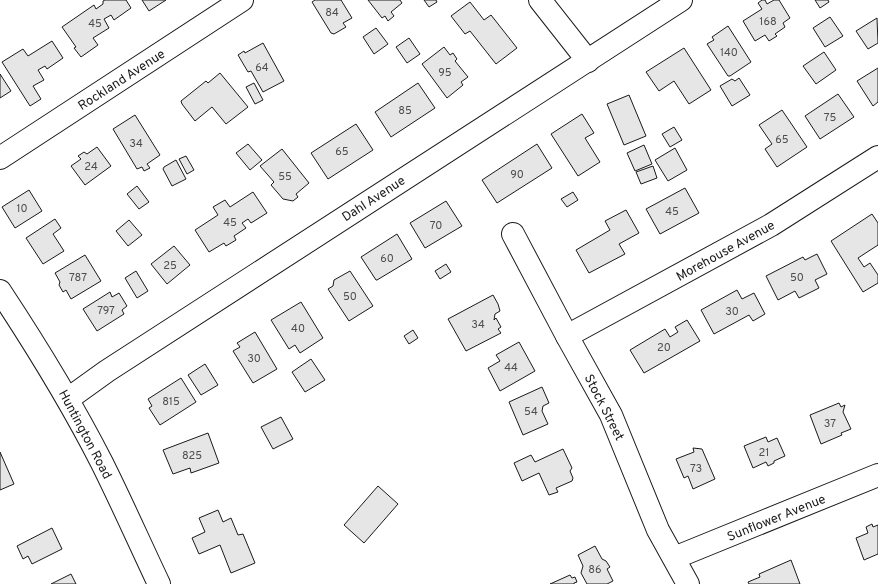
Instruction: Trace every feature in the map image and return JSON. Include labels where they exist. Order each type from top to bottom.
[{"type":"street","name":"Rockland Avenue","points":[[0,158],[242,0]]},
{"type":"street","points":[[540,0],[588,61]]},
{"type":"street","name":"Dahl Avenue","points":[[68,399],[107,371],[682,0]]},
{"type":"street","name":"Morehouse Avenue","points":[[567,336],[771,225],[878,157]]},
{"type":"street","name":"Stock Street","points":[[513,234],[611,415],[658,530],[688,584]]},
{"type":"street","name":"Huntington Road","points":[[0,291],[68,399],[102,462],[159,584]]},
{"type":"street","name":"Sunflower Avenue","points":[[674,558],[878,475]]},
{"type":"building","points":[[126,0],[131,8],[114,20],[111,15],[104,19],[109,28],[93,38],[98,45],[81,57],[62,27],[94,5],[96,9],[103,4],[103,1]]},
{"type":"building","points":[[142,0],[166,0],[149,11]]},
{"type":"building","points":[[315,0],[341,0],[352,18],[343,23],[346,27],[334,34],[331,33],[312,2]]},
{"type":"building","points":[[368,0],[400,0],[402,3],[391,12],[394,16],[388,21],[385,16],[382,18]]},
{"type":"building","points":[[424,0],[436,0],[437,2],[429,7]]},
{"type":"building","points":[[765,0],[767,4],[774,0],[779,0],[790,18],[783,23],[785,27],[775,34],[777,36],[769,41],[765,35],[755,41],[743,21],[762,9],[758,3]]},
{"type":"building","points":[[815,0],[828,0],[829,2],[820,8]]},
{"type":"building","points":[[470,2],[484,20],[491,15],[517,48],[496,64],[470,31],[465,34],[451,16]]},
{"type":"building","points":[[830,17],[843,36],[825,47],[813,28]]},
{"type":"building","points":[[877,18],[878,43],[868,49],[856,31]]},
{"type":"building","points":[[728,26],[751,62],[730,76],[728,76],[707,44],[714,40],[712,37]]},
{"type":"building","points":[[376,28],[388,44],[374,54],[363,37]]},
{"type":"building","points":[[409,38],[420,54],[407,63],[396,47]]},
{"type":"building","points":[[52,41],[63,58],[47,69],[45,66],[38,70],[44,80],[33,86],[41,99],[30,106],[2,62],[23,49],[28,56]]},
{"type":"building","points":[[263,43],[284,81],[263,92],[251,71],[248,72],[238,55],[244,51],[245,53]]},
{"type":"building","points":[[444,47],[450,55],[453,53],[457,59],[455,61],[468,77],[461,82],[463,85],[447,98],[422,64]]},
{"type":"building","points":[[684,48],[711,90],[689,104],[674,81],[659,91],[646,72]]},
{"type":"building","points":[[824,52],[836,70],[816,84],[803,66]]},
{"type":"building","points":[[878,68],[878,102],[873,106],[857,81]]},
{"type":"building","points":[[220,73],[248,107],[226,124],[212,107],[195,121],[181,101],[206,81],[208,83]]},
{"type":"building","points":[[0,74],[11,91],[0,98]]},
{"type":"building","points":[[739,78],[750,95],[732,106],[720,86],[732,79],[735,81]]},
{"type":"building","points":[[254,83],[263,100],[255,104],[246,87]]},
{"type":"building","points":[[418,83],[435,108],[391,137],[375,112]]},
{"type":"building","points":[[838,94],[854,117],[820,139],[805,116]]},
{"type":"building","points":[[629,95],[646,136],[624,145],[607,104]]},
{"type":"building","points":[[782,110],[807,147],[777,167],[765,149],[772,144],[759,125]]},
{"type":"building","points":[[582,114],[594,133],[585,138],[600,162],[578,176],[551,134]]},
{"type":"building","points":[[135,115],[160,155],[147,164],[150,168],[144,171],[142,167],[137,169],[113,129]]},
{"type":"building","points":[[356,124],[373,150],[328,179],[311,153]]},
{"type":"building","points":[[674,127],[682,140],[670,147],[662,134]]},
{"type":"building","points":[[248,144],[262,160],[250,170],[236,153]]},
{"type":"building","points":[[537,144],[552,168],[497,203],[482,180]]},
{"type":"building","points":[[644,145],[652,164],[635,171],[627,153]]},
{"type":"building","points":[[97,147],[111,166],[85,185],[71,166],[81,159],[78,156],[84,152],[87,154]]},
{"type":"building","points":[[675,148],[687,170],[668,181],[655,160]]},
{"type":"building","points":[[282,149],[309,183],[296,194],[298,197],[293,201],[283,199],[271,185],[274,182],[260,166]]},
{"type":"building","points":[[186,156],[194,170],[187,174],[179,159]]},
{"type":"building","points":[[176,160],[186,179],[172,186],[163,169]]},
{"type":"building","points":[[653,166],[657,178],[641,184],[636,172]]},
{"type":"building","points":[[137,186],[149,202],[139,209],[127,194]]},
{"type":"building","points":[[685,188],[699,213],[660,234],[646,209]]},
{"type":"building","points":[[29,190],[42,211],[15,228],[2,207]]},
{"type":"building","points":[[253,192],[267,213],[251,223],[248,219],[242,223],[246,228],[234,236],[236,240],[226,246],[224,243],[209,252],[195,230],[218,215],[213,207],[225,200],[230,207]]},
{"type":"building","points":[[573,192],[578,200],[567,207],[561,199]]},
{"type":"building","points":[[446,201],[462,226],[425,248],[410,223]]},
{"type":"building","points":[[626,210],[639,233],[619,244],[625,254],[589,273],[576,250],[610,230],[605,221]]},
{"type":"building","points":[[872,214],[878,223],[878,245],[858,258],[864,267],[870,263],[878,275],[878,283],[863,292],[831,241]]},
{"type":"building","points":[[55,219],[61,228],[53,234],[64,251],[43,264],[26,238]]},
{"type":"building","points":[[129,220],[142,235],[128,246],[116,231]]},
{"type":"building","points":[[397,234],[412,259],[376,280],[361,257]]},
{"type":"building","points":[[174,246],[190,265],[167,284],[151,264]]},
{"type":"building","points":[[817,254],[827,274],[815,280],[819,288],[799,298],[795,291],[778,300],[766,276],[803,257],[805,260]]},
{"type":"building","points":[[85,255],[101,281],[71,299],[66,290],[63,292],[55,273]]},
{"type":"building","points":[[446,264],[451,272],[440,279],[435,271]]},
{"type":"building","points":[[136,271],[148,291],[137,298],[125,278]]},
{"type":"building","points":[[350,271],[373,306],[349,321],[328,289],[333,286],[334,280]]},
{"type":"building","points":[[737,290],[742,299],[754,293],[765,314],[753,321],[749,315],[714,334],[701,310]]},
{"type":"building","points":[[110,292],[112,297],[119,293],[127,306],[122,310],[124,314],[97,331],[83,309]]},
{"type":"building","points":[[493,295],[500,311],[495,314],[494,320],[496,318],[501,327],[498,329],[501,333],[466,351],[448,319]]},
{"type":"building","points":[[301,302],[323,338],[300,353],[295,345],[289,349],[271,320]]},
{"type":"building","points":[[687,320],[700,341],[644,373],[630,350],[665,329],[670,337],[678,332],[675,327]]},
{"type":"building","points":[[413,330],[418,338],[409,344],[404,336]]},
{"type":"building","points":[[255,332],[277,369],[253,383],[233,351],[240,347],[237,343]]},
{"type":"building","points":[[519,342],[535,371],[500,391],[488,368],[500,361],[496,355]]},
{"type":"building","points":[[311,359],[325,380],[305,392],[292,372]]},
{"type":"building","points":[[205,364],[218,385],[201,395],[188,375]]},
{"type":"building","points":[[181,378],[196,402],[160,425],[149,408],[152,406],[148,399]]},
{"type":"building","points":[[542,387],[549,403],[543,406],[542,411],[548,424],[523,435],[509,402]]},
{"type":"building","points":[[839,403],[841,407],[845,405],[843,412],[851,429],[841,433],[842,435],[821,444],[810,415]]},
{"type":"building","points":[[281,417],[293,439],[273,449],[261,427]]},
{"type":"building","points":[[208,433],[219,463],[191,473],[190,468],[173,474],[163,450]]},
{"type":"building","points":[[766,437],[768,442],[777,438],[785,456],[774,461],[774,463],[768,466],[766,462],[753,468],[744,446]]},
{"type":"building","points":[[693,448],[702,449],[715,479],[693,489],[688,476],[684,478],[676,459],[694,452]]},
{"type":"building","points":[[563,449],[572,468],[570,471],[573,478],[572,481],[556,488],[558,492],[549,495],[539,473],[522,481],[514,463],[531,455],[535,462]]},
{"type":"building","points":[[0,452],[14,484],[0,490]]},
{"type":"building","points":[[378,486],[398,504],[364,543],[344,525]]},
{"type":"building","points":[[218,510],[223,522],[231,518],[238,535],[243,534],[255,563],[231,573],[220,545],[199,554],[192,538],[205,532],[199,518]]},
{"type":"building","points":[[872,524],[873,527],[878,525],[878,554],[864,560],[856,538],[868,533],[866,527]]},
{"type":"building","points":[[52,528],[62,549],[32,564],[28,556],[23,559],[17,546]]},
{"type":"building","points":[[595,546],[602,559],[606,561],[610,567],[607,569],[613,581],[607,584],[587,584],[581,573],[583,566],[578,555]]},
{"type":"building","points":[[791,560],[800,584],[749,584],[748,582],[760,577],[759,574]]},
{"type":"building","points":[[71,574],[76,584],[51,584]]},
{"type":"building","points":[[570,575],[572,578],[575,577],[577,582],[574,584],[550,584]]}]
